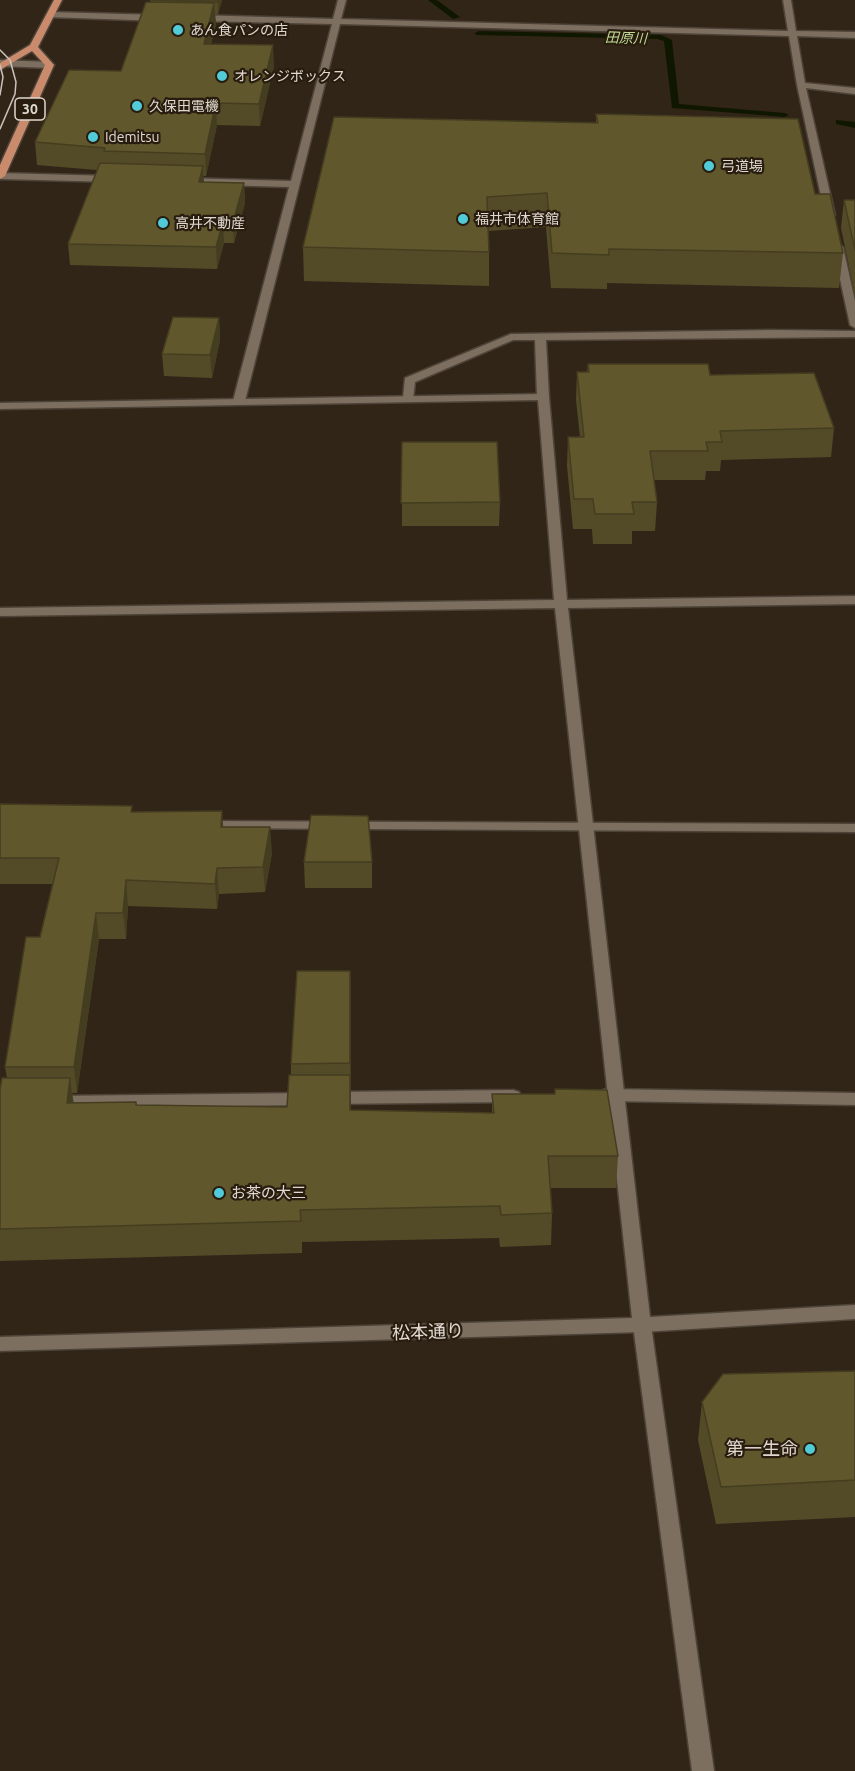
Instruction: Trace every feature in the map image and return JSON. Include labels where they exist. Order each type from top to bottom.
[{"type":"main road","points":[[2,64],[33,47],[58,0]]},
{"type":"main road","points":[[33,47],[50,64]]},
{"type":"main road","name":"30","points":[[0,176],[50,64]]},
{"type":"street","points":[[239,401],[342,0]]},
{"type":"street","points":[[787,0],[801,85],[832,222]]},
{"type":"street","points":[[50,15],[168,18]]},
{"type":"street","points":[[192,18],[855,35]]},
{"type":"street","points":[[2,64],[50,64]]},
{"type":"street","points":[[801,85],[855,91]]},
{"type":"street","points":[[0,176],[123,179]]},
{"type":"street","points":[[169,181],[296,184]]},
{"type":"street","points":[[835,233],[855,325]]},
{"type":"street","points":[[408,398],[409,380],[511,337],[855,334]]},
{"type":"street","points":[[540,336],[561,604],[585,827],[642,1325],[704,1771]]},
{"type":"street","points":[[0,406],[543,397]]},
{"type":"street","points":[[0,612],[855,600]]},
{"type":"street","points":[[191,825],[855,828]]},
{"type":"street","points":[[592,1095],[855,1099]]},
{"type":"street","points":[[36,1102],[533,1096]]},
{"type":"street","name":"松本通り","points":[[0,1344],[642,1325],[855,1312]]},
{"type":"building","points":[[150,0],[218,0],[218,2]]},
{"type":"building","points":[[146,2],[214,3],[204,44],[273,45],[259,104],[216,103],[205,154],[104,151],[105,148],[35,142],[69,70],[121,71]]},
{"type":"building","points":[[596,114],[798,119],[815,194],[830,194],[843,253],[609,249],[609,255],[552,253],[547,193],[487,197],[489,252],[303,247],[334,117],[598,123]]},
{"type":"building","points":[[100,163],[203,166],[199,182],[244,183],[233,222],[223,222],[216,247],[68,244]]},
{"type":"building","points":[[844,200],[855,200],[855,250]]},
{"type":"building","points":[[173,317],[219,318],[210,355],[162,354]]},
{"type":"building","points":[[588,364],[708,364],[710,375],[814,373],[834,428],[720,431],[722,442],[706,442],[708,451],[650,451],[657,502],[632,502],[634,514],[595,514],[593,499],[574,499],[568,437],[584,437],[577,372],[589,372]]},
{"type":"building","points":[[402,442],[497,442],[500,502],[401,503]]},
{"type":"building","points":[[0,804],[132,806],[131,812],[222,811],[221,827],[270,827],[263,867],[217,868],[215,884],[126,880],[123,913],[96,913],[74,1067],[5,1067],[26,937],[40,937],[59,858],[0,858]]},
{"type":"building","points":[[311,815],[368,816],[372,862],[304,862]]},
{"type":"building","points":[[297,971],[350,971],[350,1063],[291,1064]]},
{"type":"building","points":[[289,1075],[350,1075],[350,1110],[494,1113],[492,1094],[555,1094],[555,1089],[607,1090],[618,1156],[548,1156],[552,1213],[501,1215],[500,1206],[300,1210],[301,1221],[0,1229],[0,1089],[2,1078],[70,1078],[67,1103],[136,1102],[136,1105],[287,1107]]},
{"type":"building","points":[[855,1371],[855,1480],[721,1487],[702,1402],[723,1374]]},
{"type":"waterway","name":"田原川","points":[[432,0],[456,17]]},
{"type":"waterway","name":"田原川","points":[[479,33],[658,37],[668,40],[675,106],[785,115]]},
{"type":"waterway","name":"田原川","points":[[839,122],[855,125]]},
{"type":"tram line","points":[[0,50],[10,60],[16,82],[15,94],[0,129]]},
{"type":"tram line","points":[[0,65],[3,77],[0,95]]},
{"type":"place","name":"あん食パンの店","points":[[178,30]]},
{"type":"place","name":"オレンジボックス","points":[[222,76]]},
{"type":"place","name":"久保田電機","points":[[137,106]]},
{"type":"place","name":"Idemitsu","points":[[93,137]]},
{"type":"place","name":"弓道場","points":[[709,166]]},
{"type":"place","name":"福井市体育館","points":[[463,219]]},
{"type":"place","name":"高井不動産","points":[[163,223]]},
{"type":"place","name":"お茶の大三","points":[[219,1193]]},
{"type":"place","name":"第一生命","points":[[810,1449]]}]
